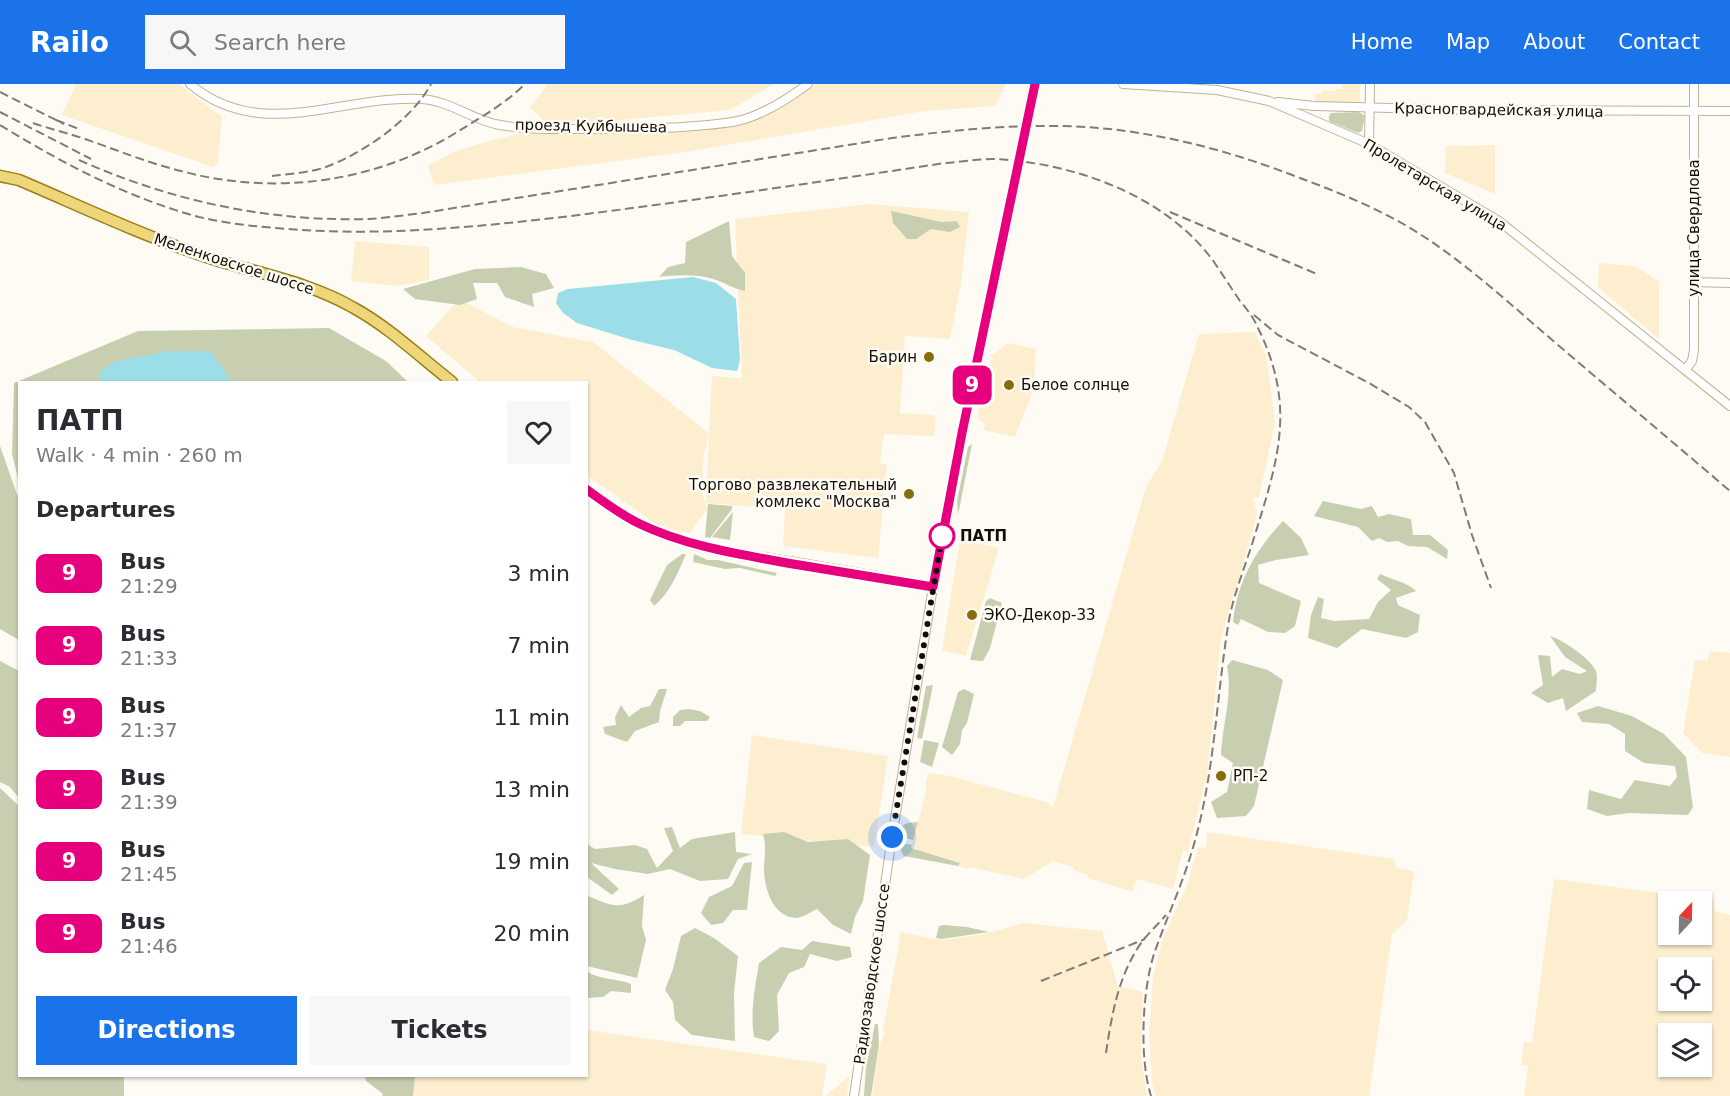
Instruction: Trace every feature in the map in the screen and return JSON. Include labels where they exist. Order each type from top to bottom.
[{"type":"main road","name":"Радиозаводское шоссе","points":[[933,587],[962,433],[1035,84]]},
{"type":"main road","name":"Меленковское шоссе","points":[[0,176],[19,180],[205,257],[335,298],[354,307],[382,326],[451,381]]},
{"type":"main road","points":[[588,490],[623,515],[668,536],[746,556],[933,587]]},
{"type":"street","name":"проезд Куйбышева","points":[[190,84],[221,105],[247,113],[277,114],[332,109],[398,99],[422,99],[446,104],[479,119],[519,128],[650,129],[716,124],[744,119],[768,110],[808,84]]},
{"type":"street","name":"Пролетарская улица","points":[[1123,84],[1217,90],[1269,101],[1369,144],[1499,221],[1730,406]]},
{"type":"street","points":[[1369,144],[1370,84]]},
{"type":"street","name":"улица Свердлова","points":[[1686,369],[1692,361],[1694,350],[1694,84]]},
{"type":"street","name":"Красногвардейская улица","points":[[1269,101],[1314,106],[1369,108],[1730,111]]},
{"type":"street","points":[[1694,282],[1730,283]]},
{"type":"street","name":"Радиозаводское шоссе","points":[[855,1096],[892,837],[933,587]]},
{"type":"shaded area","points":[[76,84],[179,84],[222,117],[218,163],[213,167],[62,115]]},
{"type":"shaded area","points":[[548,84],[774,84],[730,110],[611,121],[570,122],[543,120],[530,107]]},
{"type":"shaded area","points":[[817,84],[1006,84],[995,106],[925,111],[686,152],[434,185],[428,166],[453,152],[528,132],[672,133],[740,124],[785,105]]},
{"type":"shaded area","points":[[1342,84],[1360,84],[1360,103],[1315,102],[1315,93],[1342,89]]},
{"type":"shaded area","points":[[1495,145],[1495,194],[1445,173],[1446,146]]},
{"type":"shaded area","points":[[869,204],[969,212],[961,284],[950,339],[905,336],[900,413],[934,415],[936,419],[934,436],[884,434],[880,463],[887,464],[878,558],[783,546],[785,509],[706,503],[709,434],[703,459],[702,493],[707,509],[690,533],[661,528],[588,476],[588,381],[479,381],[426,336],[459,299],[513,327],[593,342],[709,433],[712,376],[742,378],[735,219]]},
{"type":"shaded area","points":[[355,241],[429,247],[429,280],[397,286],[351,281]]},
{"type":"shaded area","points":[[1599,263],[1635,266],[1659,282],[1659,339],[1598,287]]},
{"type":"shaded area","points":[[1255,332],[1267,358],[1275,423],[1259,497],[1253,498],[1257,512],[1252,534],[1221,638],[1207,775],[1188,851],[1183,850],[1173,889],[1136,879],[1133,892],[1087,878],[1088,875],[1073,870],[1073,867],[1053,861],[1024,879],[969,867],[968,869],[958,866],[959,862],[911,848],[927,788],[925,786],[928,773],[950,776],[1046,802],[1053,807],[1146,487],[1162,461],[1199,334]]},
{"type":"shaded area","points":[[1008,343],[1036,349],[1034,388],[1015,437],[984,430],[985,424],[978,419],[979,404],[992,356]]},
{"type":"shaded area","points":[[960,540],[999,548],[966,656],[942,650]]},
{"type":"shaded area","points":[[1709,651],[1730,653],[1730,757],[1702,753],[1683,733],[1695,660],[1708,661]]},
{"type":"shaded area","points":[[752,735],[888,756],[874,847],[741,834]]},
{"type":"shaded area","points":[[1207,832],[1394,859],[1397,868],[1414,871],[1407,921],[1392,934],[1369,1096],[1156,1096],[1152,1083],[1149,1036],[1153,977],[1162,941],[1187,885],[1198,847],[1206,848]]},
{"type":"shaded area","points":[[1554,879],[1658,893],[1658,945],[1712,945],[1712,900],[1716,912],[1730,915],[1730,1096],[1524,1096],[1528,1066],[1521,1065],[1524,1042],[1532,1043]]},
{"type":"shaded area","points":[[1023,923],[1102,931],[1118,986],[1143,992],[1141,1057],[1147,1096],[872,1096],[879,1046],[885,1033],[883,1031],[901,932],[941,940],[985,934]]},
{"type":"shaded area","points":[[588,1030],[827,1064],[822,1096],[405,1096],[408,1077],[588,1077]]},
{"type":"shaded area","points":[[850,1076],[847,1096],[825,1096]]},
{"type":"green space","points":[[1359,112],[1365,116],[1362,131],[1358,133],[1329,121],[1331,113]]},
{"type":"green space","points":[[891,211],[942,222],[957,221],[960,227],[950,232],[931,229],[916,239],[907,239],[893,223]]},
{"type":"green space","points":[[729,221],[732,256],[745,273],[745,291],[707,277],[686,275],[659,277],[668,267],[685,263],[686,242]]},
{"type":"green space","points":[[521,267],[546,274],[554,288],[532,294],[534,307],[505,297],[497,283],[473,283],[477,299],[460,305],[415,299],[403,289],[475,269]]},
{"type":"green space","points":[[329,328],[386,361],[407,381],[19,381],[138,331]]},
{"type":"green space","points":[[18,381],[18,478],[12,454],[14,383]]},
{"type":"green space","points":[[972,444],[958,515],[957,501],[968,447]]},
{"type":"green space","points":[[0,446],[18,497],[18,639],[0,629]]},
{"type":"green space","points":[[1323,501],[1361,509],[1372,506],[1378,517],[1389,514],[1411,519],[1413,535],[1430,535],[1448,550],[1447,559],[1427,547],[1408,546],[1398,541],[1387,542],[1379,538],[1372,541],[1358,527],[1314,516]]},
{"type":"green space","points":[[708,504],[732,506],[710,538],[705,537]]},
{"type":"green space","points":[[733,512],[730,540],[712,537]]},
{"type":"green space","points":[[1283,521],[1301,538],[1309,555],[1258,565],[1259,583],[1301,601],[1295,626],[1285,633],[1268,632],[1241,619],[1238,625],[1233,622],[1243,580],[1264,543]]},
{"type":"green space","points":[[682,554],[686,554],[673,583],[654,606],[650,600],[667,565]]},
{"type":"green space","points":[[694,554],[708,560],[718,560],[777,573],[775,576],[740,568],[725,569],[693,562]]},
{"type":"green space","points":[[1380,574],[1404,583],[1416,591],[1396,598],[1398,605],[1420,615],[1418,632],[1406,638],[1362,629],[1337,648],[1308,638],[1311,615],[1318,597],[1324,599],[1321,618],[1334,621],[1369,619],[1378,602],[1391,590],[1377,579]]},
{"type":"green space","points":[[990,598],[1002,603],[990,648],[983,661],[970,660],[986,601]]},
{"type":"green space","points":[[1550,636],[1569,645],[1582,655],[1597,673],[1596,691],[1566,711],[1563,698],[1548,703],[1531,693],[1543,685],[1538,655],[1550,656],[1552,677],[1562,669],[1580,674],[1587,671],[1565,657]]},
{"type":"green space","points":[[1232,660],[1268,670],[1283,680],[1254,806],[1246,816],[1217,818],[1211,802],[1227,792],[1233,763],[1221,755],[1229,688],[1227,666]]},
{"type":"green space","points":[[0,661],[18,670],[18,797],[10,787],[0,782]]},
{"type":"green space","points":[[933,685],[922,739],[917,738],[926,686]]},
{"type":"green space","points":[[659,689],[667,689],[659,722],[635,731],[627,742],[605,734],[603,727],[616,725],[615,717],[621,705],[629,717],[641,708],[650,706]]},
{"type":"green space","points":[[964,689],[974,694],[967,723],[962,730],[960,744],[952,755],[942,747],[958,692]]},
{"type":"green space","points":[[1598,706],[1632,716],[1664,734],[1686,757],[1693,807],[1688,815],[1629,813],[1607,816],[1587,809],[1589,790],[1621,799],[1635,780],[1670,786],[1677,777],[1675,766],[1644,763],[1625,751],[1625,734],[1609,724],[1582,722],[1577,713]]},
{"type":"green space","points":[[680,710],[700,711],[710,717],[707,721],[685,721],[680,726],[673,726],[673,717]]},
{"type":"green space","points":[[924,740],[939,743],[932,767],[920,762]]},
{"type":"green space","points":[[0,788],[18,805],[18,1077],[124,1077],[124,1096],[0,1096]]},
{"type":"green space","points":[[918,822],[913,840],[899,834],[906,824]]},
{"type":"green space","points":[[672,827],[680,848],[692,839],[735,832],[736,852],[752,854],[738,859],[728,879],[700,881],[670,869],[648,874],[591,863],[619,889],[612,895],[588,878],[588,845],[595,849],[635,845],[647,849],[657,868],[673,851],[664,828]]},
{"type":"green space","points":[[784,832],[808,842],[848,839],[870,855],[863,901],[855,917],[851,934],[833,925],[817,909],[795,918],[781,912],[772,901],[768,894],[764,871],[763,834]]},
{"type":"green space","points":[[900,842],[912,845],[911,848],[960,863],[958,866],[904,856],[900,849]]},
{"type":"green space","points":[[752,862],[747,910],[733,910],[723,923],[711,925],[701,913],[709,897],[732,886],[744,863]]},
{"type":"green space","points":[[644,895],[642,926],[646,940],[637,978],[588,966],[588,896],[609,904],[621,905]]},
{"type":"green space","points":[[939,926],[989,932],[936,938]]},
{"type":"green space","points":[[695,928],[714,938],[738,956],[734,993],[735,1041],[692,1035],[675,1020],[673,1002],[665,990],[681,936]]},
{"type":"green space","points":[[812,941],[850,947],[852,957],[837,961],[810,954],[804,967],[789,973],[777,995],[779,1031],[769,1041],[754,1037],[753,1009],[759,963],[781,947],[802,950]]},
{"type":"green space","points":[[588,972],[631,984],[631,993],[611,991],[603,997],[588,998]]},
{"type":"green space","points":[[875,1024],[878,1024],[879,1044],[871,1096],[864,1096],[866,1067]]},
{"type":"green space","points":[[365,1077],[415,1077],[413,1096],[382,1096],[383,1094],[366,1081]]},
{"type":"water","points":[[693,277],[716,283],[736,299],[740,360],[737,371],[712,368],[674,350],[577,323],[563,313],[556,303],[558,293],[568,289]]},
{"type":"water","points":[[169,351],[211,351],[229,379],[236,381],[100,381],[99,373],[113,362]]},
{"type":"railway","points":[[272,176],[317,170],[338,162],[369,145],[398,123],[431,84]]},
{"type":"railway","points":[[33,123],[181,171],[216,179],[251,183],[287,183],[356,174],[423,151],[491,111],[525,84]]},
{"type":"railway","points":[[0,92],[64,124]]},
{"type":"railway","points":[[0,112],[91,159]]},
{"type":"railway","points":[[56,120],[79,129]]},
{"type":"railway","points":[[0,125],[71,166],[147,200],[208,219],[276,228],[348,232],[491,225],[659,204],[945,163],[992,159],[1054,167],[1115,186],[1170,218],[1194,238],[1249,312],[1268,350],[1276,378],[1280,405],[1280,431],[1270,483],[1229,620],[1206,794],[1200,822],[1188,864],[1155,951],[1147,984],[1144,1043],[1147,1080],[1151,1096]]},
{"type":"railway","points":[[79,160],[149,187],[221,206],[294,217],[369,219],[423,213],[933,133],[1058,126],[1120,130],[1182,141],[1242,157],[1327,188],[1380,211],[1424,236],[1477,276],[1730,491]]},
{"type":"railway","points":[[1170,212],[1317,274]]},
{"type":"railway","points":[[1254,315],[1278,335],[1409,407],[1425,422],[1454,473],[1472,535],[1491,588]]},
{"type":"railway","points":[[1106,1053],[1114,1008],[1128,965],[1144,939],[1166,915]]},
{"type":"railway","points":[[1041,981],[1145,939]]},
{"type":"bus line","name":"9","points":[[588,490],[623,515],[668,536],[746,556],[933,587],[962,433],[1035,84]]},
{"type":"place","name":"Барин","points":[[929,357]]},
{"type":"place","name":"Белое солнце","points":[[1009,385]]},
{"type":"place","name":"Торгово развлекательный комлекс \"Москва\"","points":[[909,494]]},
{"type":"place","name":"ПАТП","points":[[942,536]]},
{"type":"place","name":"ЭКО-Декор-33","points":[[972,615]]},
{"type":"place","name":"РП-2","points":[[1221,776]]},
{"type":"route","points":[[892,837],[942,536]]}]
